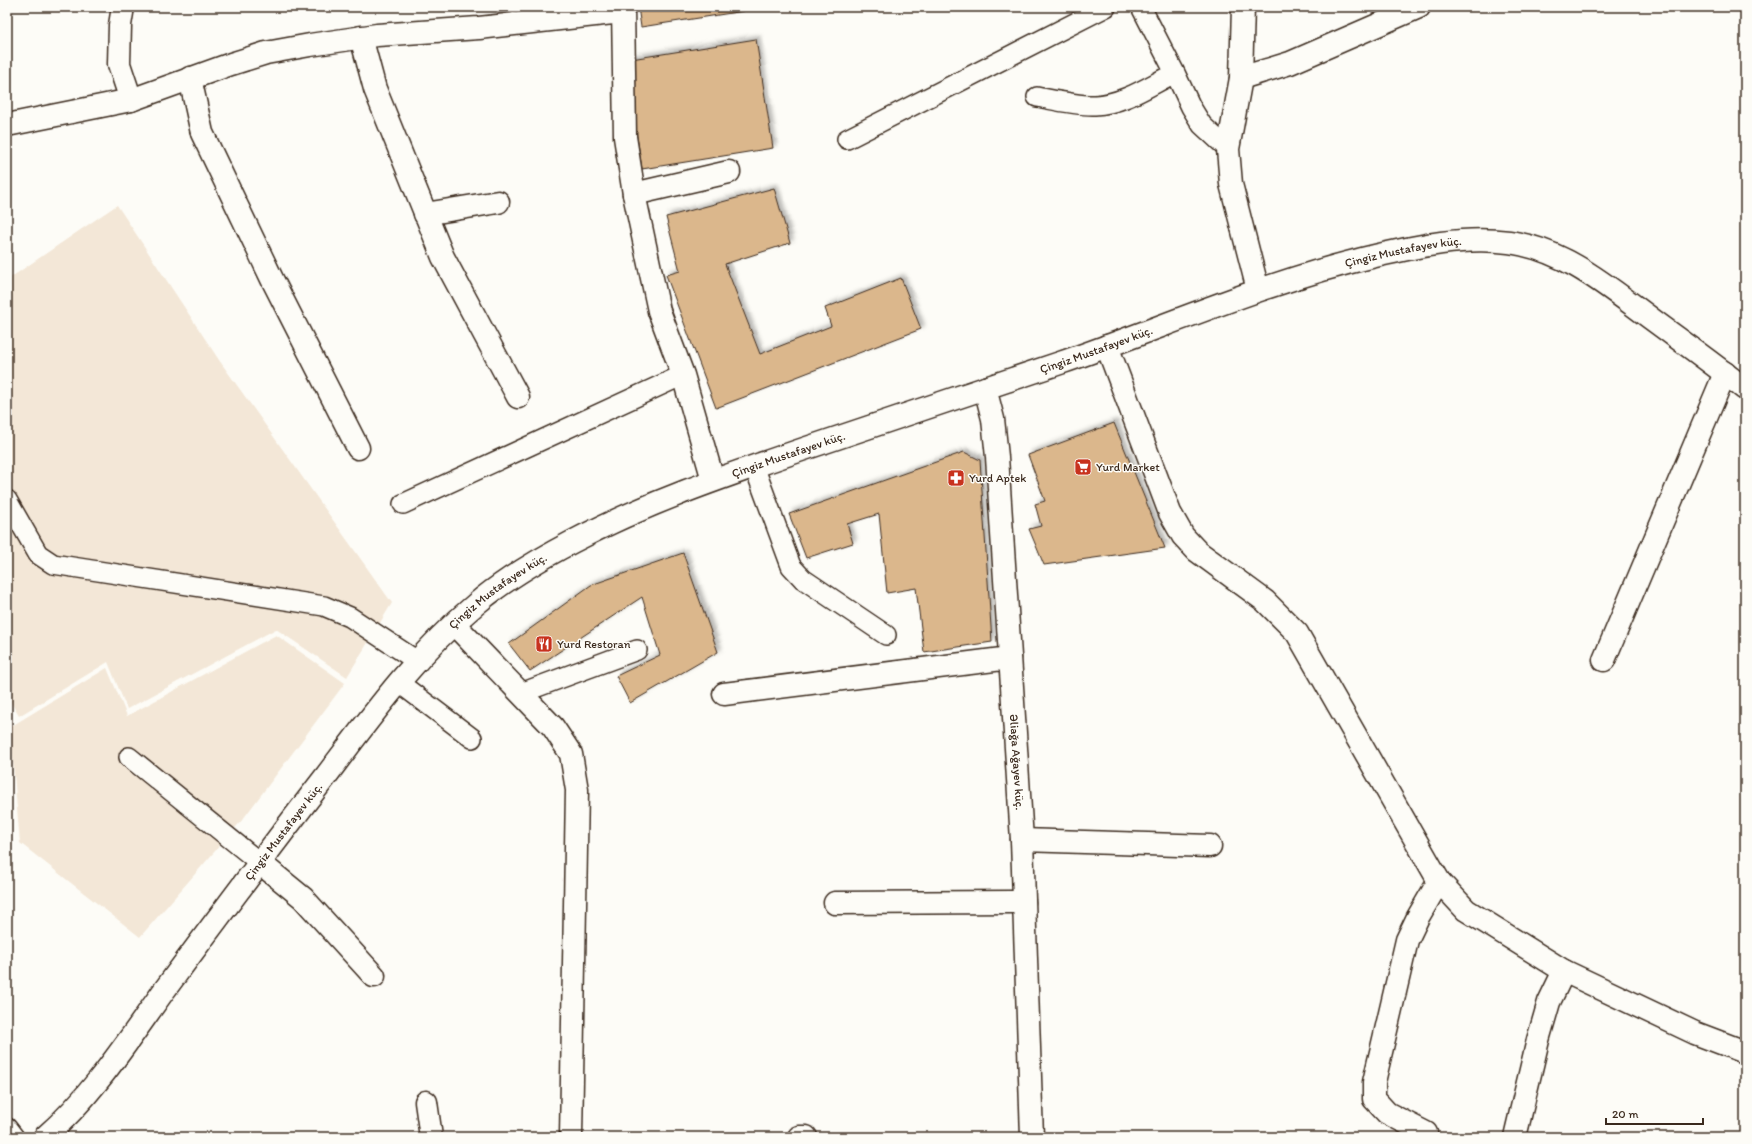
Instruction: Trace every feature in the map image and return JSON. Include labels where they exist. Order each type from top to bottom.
[{"type":"street","points":[[123,7],[120,24],[119,64],[132,100]]},
{"type":"street","points":[[1243,7],[1242,78],[1228,149],[1231,184],[1258,290]]},
{"type":"street","points":[[1242,78],[1290,63],[1419,7]]},
{"type":"street","points":[[7,125],[132,100],[190,78],[266,53],[377,35],[479,28],[623,10],[625,137],[634,194],[659,311],[683,375],[712,480]]},
{"type":"street","points":[[361,37],[375,89],[443,257],[518,397]]},
{"type":"street","points":[[190,78],[202,133],[272,279],[358,448]]},
{"type":"street","points":[[634,194],[729,172]]},
{"type":"street","points":[[425,214],[498,202]]},
{"type":"street","name":"Çingiz Mustafayev küç.","points":[[45,1137],[57,1127],[105,1071],[259,862],[398,682],[417,661],[476,604],[504,582],[538,560],[596,529],[639,509],[712,480],[1107,346],[1258,290],[1348,262],[1406,248],[1477,239],[1515,242],[1556,254],[1586,271],[1745,389]]},
{"type":"street","points":[[1107,346],[1170,513],[1183,536],[1197,550],[1266,601],[1297,633],[1439,881],[1466,910],[1564,971],[1695,1033],[1745,1052]]},
{"type":"street","points":[[1604,660],[1725,373]]},
{"type":"street","name":"Əliağa Ağayev küç.","points":[[985,388],[993,419],[998,456],[1022,840],[1032,1137]]},
{"type":"street","points":[[454,624],[553,727],[571,754],[577,790],[571,1137]]},
{"type":"street","points":[[724,694],[1010,658]]},
{"type":"street","points":[[1022,840],[1210,846]]},
{"type":"street","points":[[259,862],[304,898],[374,976]]},
{"type":"street","points":[[1426,1133],[1387,1113],[1374,1099],[1374,1082],[1406,940],[1439,881]]},
{"type":"street","points":[[835,903],[1024,902]]},
{"type":"street","points":[[1515,1137],[1538,1040],[1550,1002],[1564,971]]},
{"type":"street","points":[[426,1102],[431,1137]]},
{"type":"street","points":[[799,1137],[806,1137]]},
{"type":"lane","points":[[848,139],[1106,7]]},
{"type":"lane","points":[[1140,7],[1191,107],[1202,125],[1228,149]]},
{"type":"lane","points":[[1037,97],[1094,105],[1108,103],[1124,99],[1175,73]]},
{"type":"lane","points":[[403,504],[683,375]]},
{"type":"lane","points":[[754,466],[791,566],[803,579],[886,636]]},
{"type":"lane","points":[[7,500],[38,554],[53,564],[324,606],[350,617],[417,661]]},
{"type":"lane","points":[[521,693],[637,650]]},
{"type":"lane","points":[[398,682],[472,738]]},
{"type":"lane","points":[[129,757],[259,862]]},
{"type":"lane","points":[[7,1128],[14,1137]]},
{"type":"shaded area","points":[[117,205],[219,360],[392,603],[347,677],[276,629],[127,709],[108,662],[19,716],[7,696],[7,280]]},
{"type":"shaded area","points":[[276,635],[345,683],[243,819],[140,937],[20,843],[10,727],[107,668],[127,716]]},
{"type":"building","points":[[638,7],[743,7],[744,11],[641,27]]},
{"type":"building","points":[[756,39],[773,148],[642,169],[625,60]]},
{"type":"building","points":[[774,188],[790,243],[725,264],[760,354],[831,326],[825,308],[901,278],[921,329],[716,408],[666,275],[680,271],[666,217]]},
{"type":"building","points":[[1114,423],[1165,548],[1044,565],[1029,529],[1041,526],[1035,504],[1045,501],[1028,455]]},
{"type":"building","points":[[964,452],[980,460],[992,642],[924,652],[916,588],[887,593],[879,514],[847,524],[853,543],[806,558],[789,514]]},
{"type":"building","points":[[683,553],[718,652],[630,703],[616,676],[660,655],[642,597],[530,671],[509,644],[591,585]]},
{"type":"place","name":"Yurd Market","points":[[1083,467]]},
{"type":"place","name":"Yurd Aptek","points":[[956,478]]},
{"type":"place","name":"Yurd Restoran","points":[[544,644]]}]
